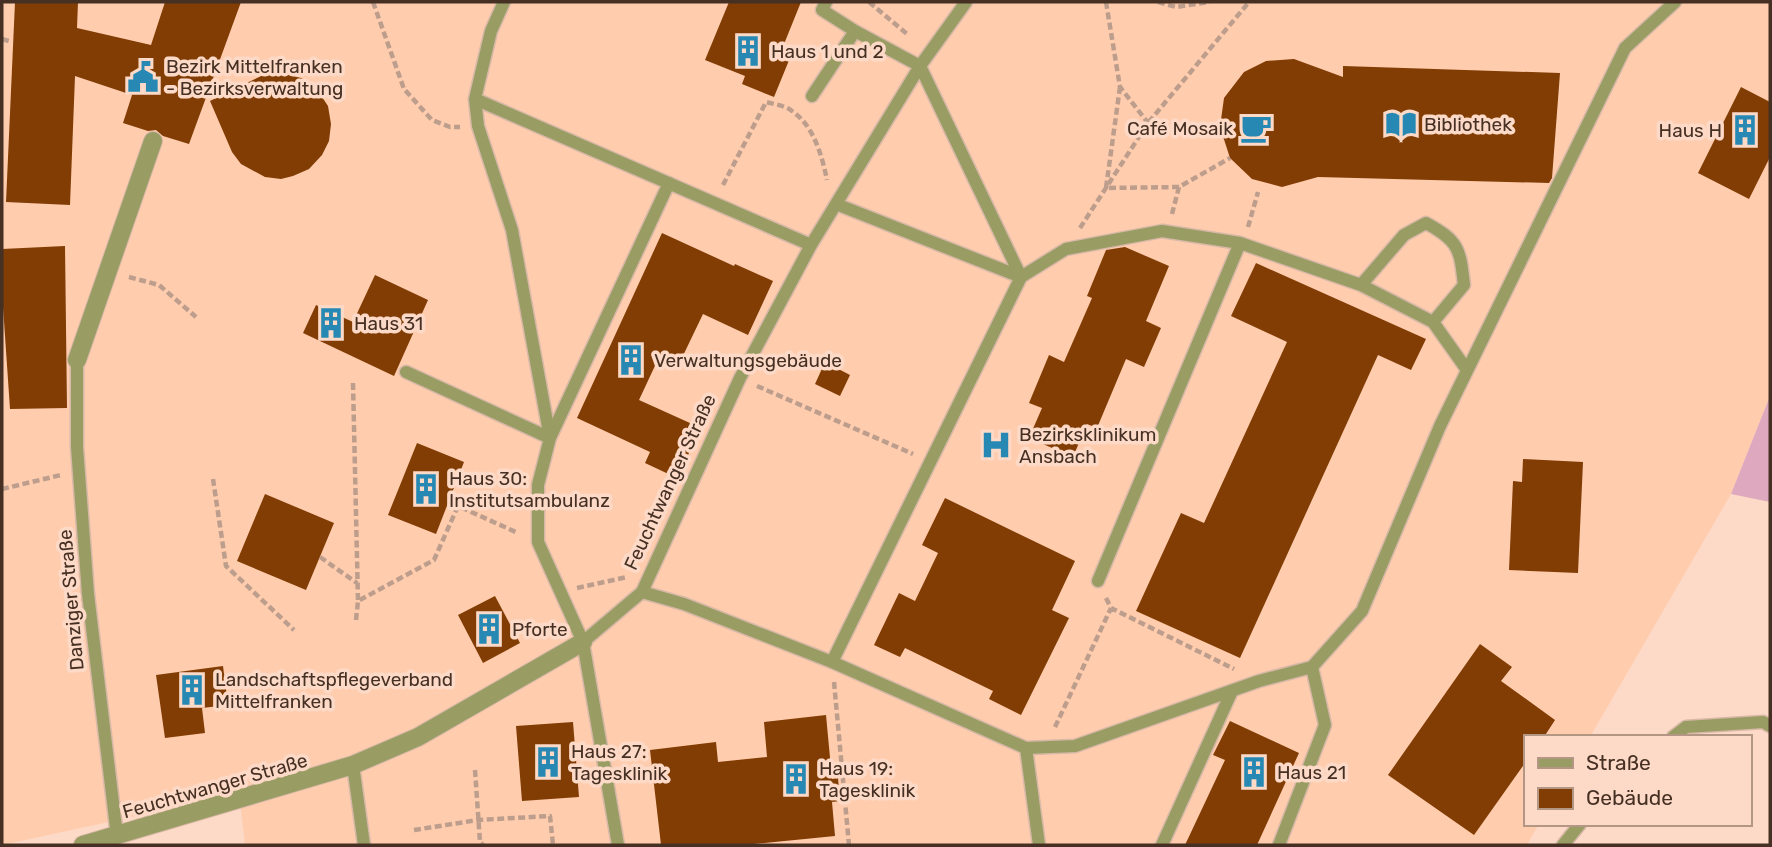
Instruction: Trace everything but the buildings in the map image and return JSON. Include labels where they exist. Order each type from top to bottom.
[{"type":"street","points":[[78,360],[153,141]]},
{"type":"street","name":"Feuchtwanger Straße","points":[[83,845],[353,765],[418,737],[583,642]]},
{"type":"lane","points":[[504,2],[491,31],[475,99],[478,127],[512,230],[550,438]]},
{"type":"lane","points":[[826,2],[822,10],[920,66],[1021,277]]},
{"type":"lane","name":"Feuchtwanger Straße","points":[[583,642],[642,592],[740,379],[811,245],[920,66],[966,2]]},
{"type":"lane","points":[[642,592],[684,604],[832,662],[1026,748],[1075,746],[1259,681],[1312,667],[1362,611],[1440,426],[1625,48],[1675,2]]},
{"type":"lane","points":[[812,96],[855,31]]},
{"type":"lane","points":[[475,99],[811,245]]},
{"type":"lane","points":[[618,845],[583,642],[538,542],[538,485],[550,438],[669,183]]},
{"type":"lane","points":[[840,199],[1021,277]]},
{"type":"lane","points":[[1361,285],[1404,235],[1426,223],[1446,234],[1461,254],[1464,285],[1433,322]]},
{"type":"lane","points":[[832,662],[1021,277],[1066,249],[1162,231],[1243,237],[1361,285],[1433,322],[1467,370]]},
{"type":"lane","points":[[1098,581],[1243,237]]},
{"type":"lane","name":"Danziger Straße","points":[[78,360],[79,471],[88,594],[117,836]]},
{"type":"lane","points":[[406,372],[550,438]]},
{"type":"lane","points":[[1279,845],[1325,725],[1312,667]]},
{"type":"lane","points":[[1162,845],[1232,691]]},
{"type":"lane","points":[[1676,735],[1686,727],[1763,722],[1770,726]]},
{"type":"lane","points":[[1026,748],[1039,845]]},
{"type":"lane","points":[[353,765],[364,845]]},
{"type":"lane","points":[[1563,845],[1578,826]]},
{"type":"path","points":[[373,2],[404,89],[432,120],[450,127],[478,127]]},
{"type":"path","points":[[869,2],[915,42]]},
{"type":"path","points":[[1106,2],[1120,87],[1106,188]]},
{"type":"path","points":[[1158,2],[1175,7],[1210,2]]},
{"type":"path","points":[[1066,249],[1147,122],[1249,2]]},
{"type":"path","points":[[2,39],[12,42]]},
{"type":"path","points":[[1120,87],[1147,122]]},
{"type":"path","points":[[714,203],[766,102],[791,109],[806,125],[822,156],[828,185],[840,199]]},
{"type":"path","points":[[1106,188],[1179,187],[1230,158]]},
{"type":"path","points":[[1175,200],[1179,187]]},
{"type":"path","points":[[1243,237],[1258,192]]},
{"type":"path","points":[[108,271],[159,285],[196,317]]},
{"type":"path","points":[[740,379],[932,462]]},
{"type":"path","points":[[353,383],[358,601],[356,620]]},
{"type":"path","points":[[2,489],[79,471]]},
{"type":"path","points":[[213,479],[226,566],[294,630]]},
{"type":"path","points":[[358,601],[434,560],[458,506],[538,542]]},
{"type":"path","points":[[320,557],[357,583]]},
{"type":"path","points":[[561,592],[652,572]]},
{"type":"path","points":[[1098,581],[1111,608],[1259,681]]},
{"type":"path","points":[[1045,747],[1111,608]]},
{"type":"path","points":[[832,662],[849,845]]},
{"type":"path","points":[[475,770],[482,845]]},
{"type":"path","points":[[414,830],[478,820],[550,816],[553,845]]},
{"type":"shaded area","name":"Bezirksklinikum Ansbach","points":[[2,2],[1770,2],[1770,396],[1731,494],[1591,735],[1524,735],[1524,826],[1538,826],[1527,845],[245,845],[239,794],[2,845]]},
{"type":"shaded area","points":[[1770,396],[1770,502],[1731,494]]},
{"type":"place","name":"Haus 1 und 2","points":[[748,51]]},
{"type":"place","name":"Bezirk Mittelfranken - Bezirksverwaltung","points":[[143,77]]},
{"type":"place","name":"Bibliothek","points":[[1401,124]]},
{"type":"place","name":"Café Mosaik","points":[[1256,128]]},
{"type":"place","name":"Haus H","points":[[1745,130]]},
{"type":"place","name":"Haus 31","points":[[331,323]]},
{"type":"place","name":"Verwaltungsgebäude","points":[[631,360]]},
{"type":"place","name":"Bezirksklinikum Ansbach","points":[[996,445]]},
{"type":"place","name":"Haus 30: Institutsambulanz","points":[[426,489]]},
{"type":"place","name":"Pforte","points":[[489,629]]},
{"type":"place","name":"Landschaftspflegeverband Mittelfranken","points":[[192,690]]},
{"type":"place","name":"Haus 27: Tagesklinik","points":[[548,762]]},
{"type":"place","name":"Haus 21","points":[[1254,772]]},
{"type":"place","name":"Haus 19: Tagesklinik","points":[[796,779]]}]
